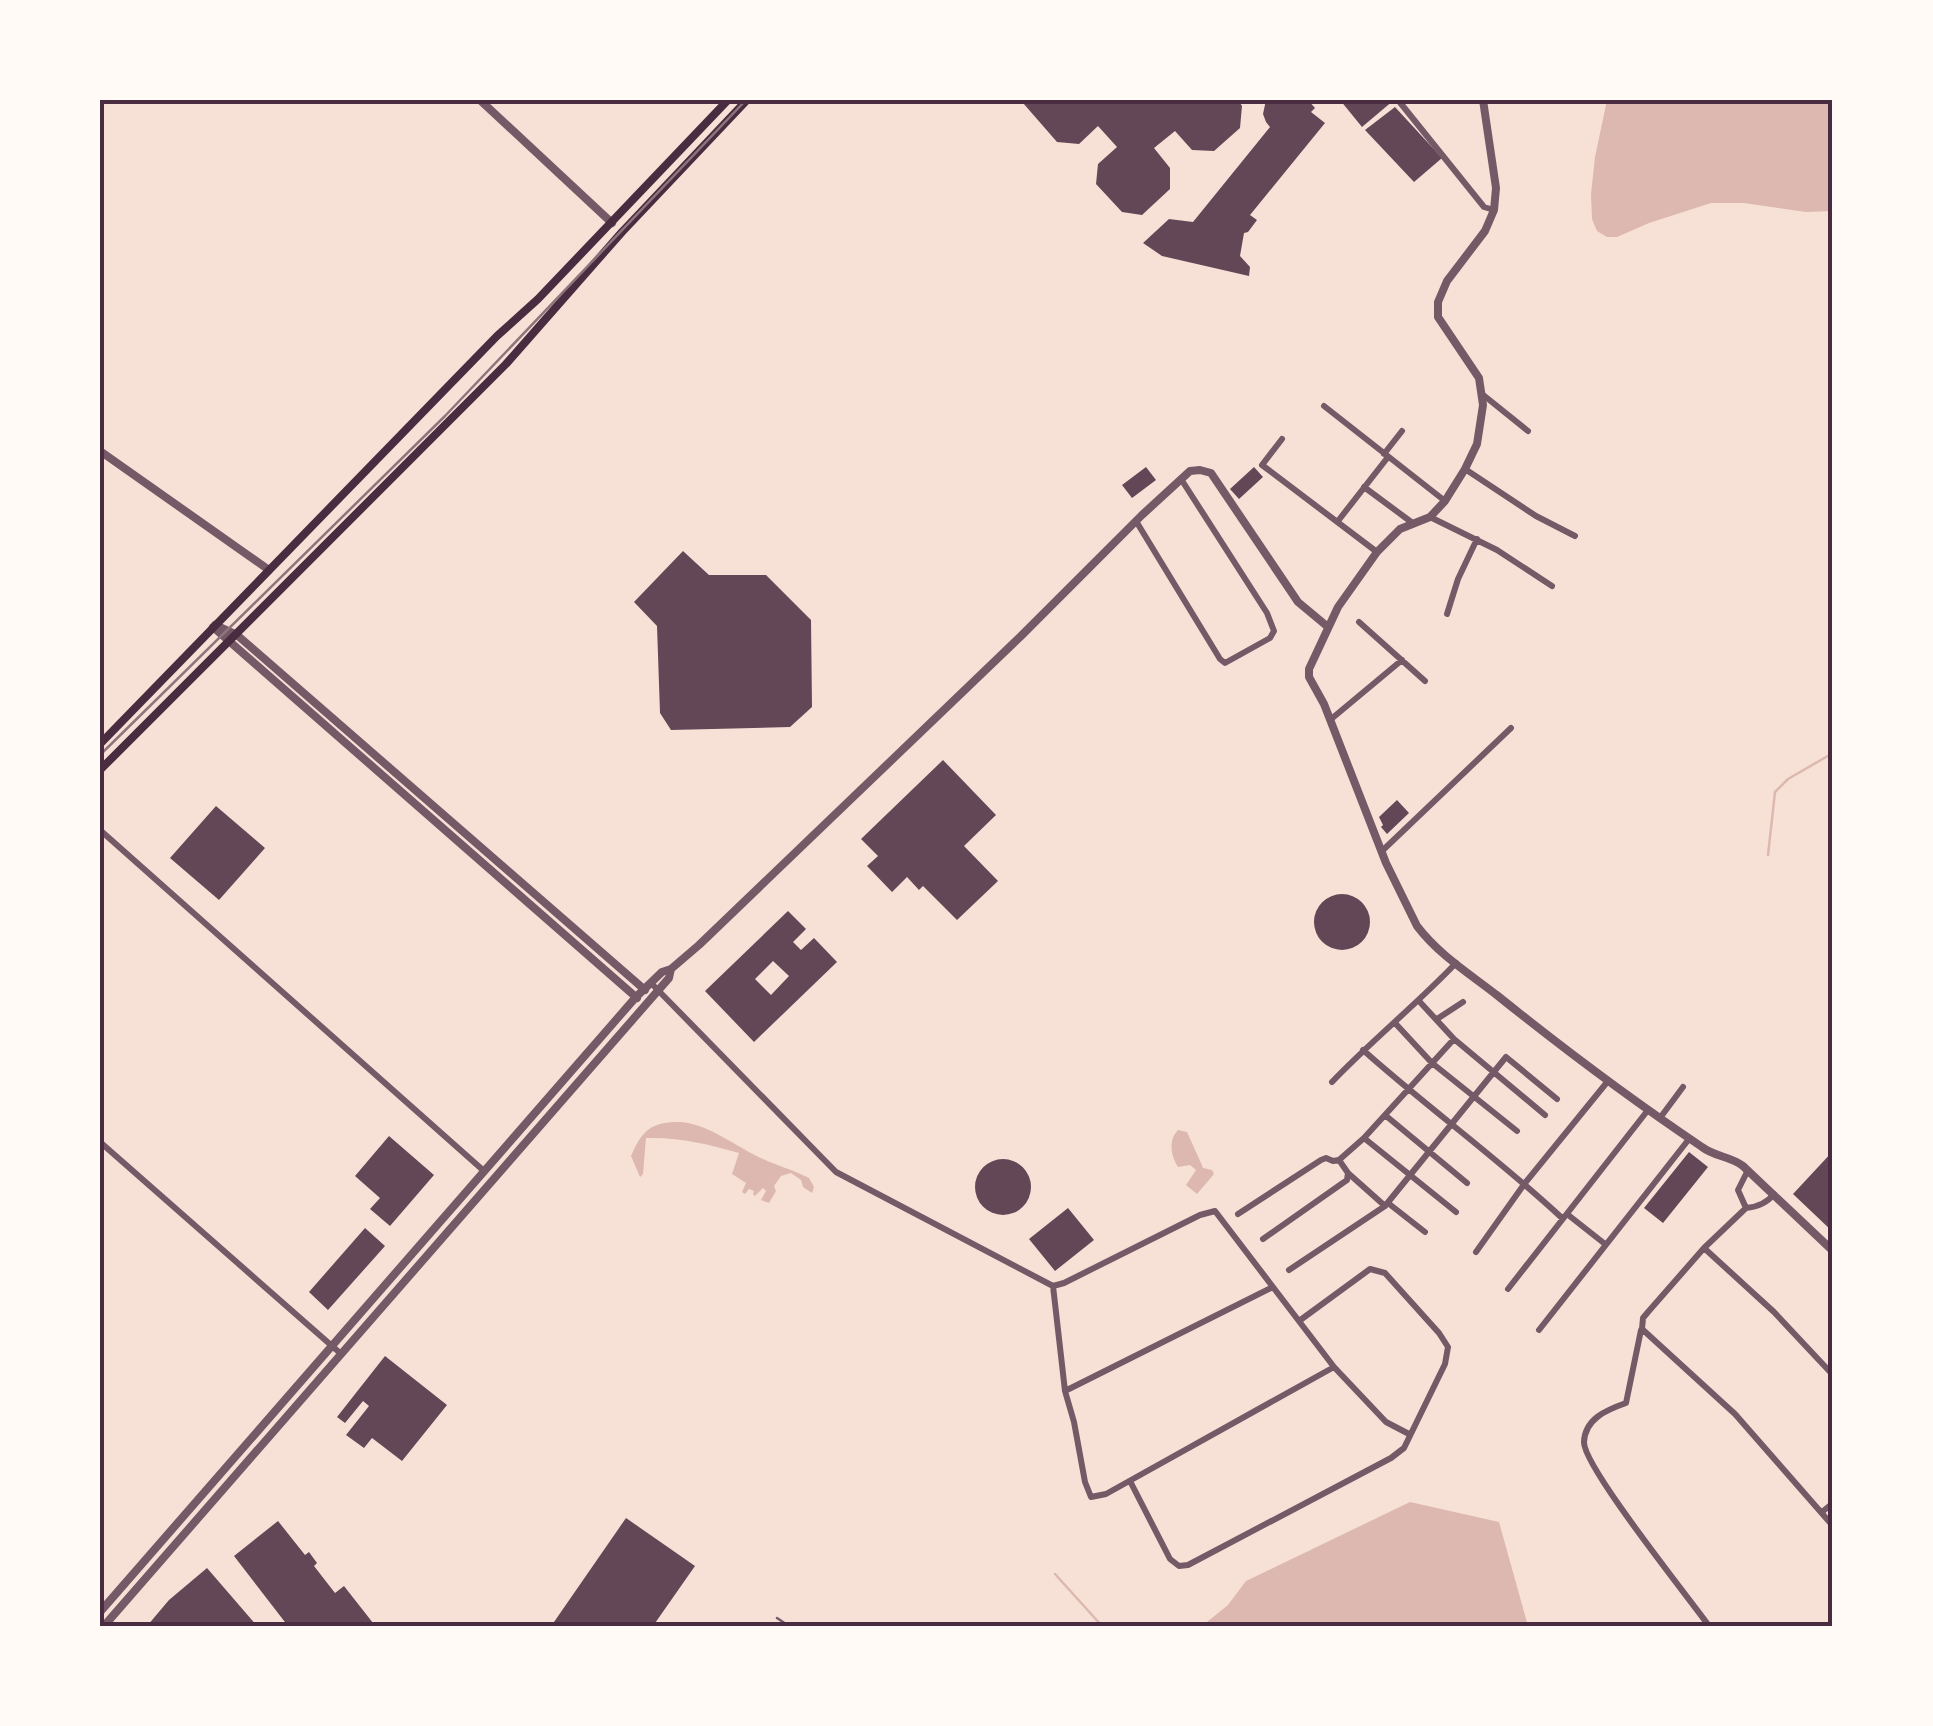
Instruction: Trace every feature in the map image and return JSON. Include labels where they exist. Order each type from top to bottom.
[{"type":"main road","points":[[100,744],[728,100]]},
{"type":"main road","points":[[100,770],[524,344],[622,232],[747,100]]},
{"type":"main road","points":[[520,315],[527,325],[539,326]]},
{"type":"main road","points":[[511,324],[518,324],[522,330],[524,344]]},
{"type":"street","points":[[480,100],[612,223]]},
{"type":"street","points":[[1398,100],[1484,207],[1494,210]]},
{"type":"street","points":[[1483,100],[1496,188],[1494,210],[1484,231],[1447,280],[1438,302],[1438,317],[1479,378],[1482,394],[1477,444],[1445,501],[1430,517],[1400,529],[1377,552],[1338,607],[1309,669],[1309,677],[1324,704],[1416,926],[1456,963],[1648,1110],[1712,1154],[1734,1159],[1833,1251]]},
{"type":"street","points":[[1482,394],[1528,430]]},
{"type":"street","points":[[1324,406],[1445,501]]},
{"type":"street","points":[[1338,521],[1402,431]]},
{"type":"street","points":[[1282,439],[1262,466],[1377,552]]},
{"type":"street","points":[[100,451],[268,570]]},
{"type":"street","points":[[1465,469],[1574,536]]},
{"type":"street","points":[[104,1626],[493,1178],[650,993],[662,972],[671,969],[1190,471],[1210,473],[1298,602],[1328,626]]},
{"type":"street","points":[[1136,521],[1220,659],[1225,663],[1270,638],[1274,631],[1267,613],[1181,480]]},
{"type":"street","points":[[1364,488],[1414,524]]},
{"type":"street","points":[[1430,517],[1477,538],[1552,586]]},
{"type":"street","points":[[1447,614],[1477,538]]},
{"type":"street","points":[[1359,622],[1425,681]]},
{"type":"street","points":[[214,626],[650,993],[836,1172],[1053,1286],[1215,1211],[1334,1367],[1386,1422],[1410,1434]]},
{"type":"street","points":[[1330,720],[1402,660]]},
{"type":"street","points":[[1382,851],[1512,728]]},
{"type":"street","points":[[100,830],[493,1178]]},
{"type":"street","points":[[455,832],[636,997]]},
{"type":"street","points":[[1332,1082],[1456,963]]},
{"type":"street","points":[[100,1612],[636,997],[650,993]]},
{"type":"street","points":[[1419,1001],[1454,1039],[1545,1115]]},
{"type":"street","points":[[1437,1019],[1463,1002]]},
{"type":"street","points":[[1395,1023],[1432,1063],[1517,1131]]},
{"type":"street","points":[[1238,1214],[1321,1160],[1339,1160],[1454,1039]]},
{"type":"street","points":[[1363,1050],[1450,1125],[1605,1244]]},
{"type":"street","points":[[1289,1270],[1386,1204],[1506,1056],[1557,1099]]},
{"type":"street","points":[[1476,1252],[1525,1183],[1608,1080]]},
{"type":"street","points":[[1660,1118],[1682,1088]]},
{"type":"street","points":[[1508,1289],[1648,1110]]},
{"type":"street","points":[[1385,1115],[1467,1183]]},
{"type":"street","points":[[1364,1138],[1456,1212]]},
{"type":"street","points":[[1539,1330],[1689,1138]]},
{"type":"street","points":[[100,1142],[340,1353]]},
{"type":"street","points":[[1339,1160],[1348,1173],[1425,1232]]},
{"type":"street","points":[[1746,1208],[1738,1190],[1748,1170]]},
{"type":"street","points":[[1263,1239],[1347,1180],[1348,1173]]},
{"type":"street","points":[[1709,1626],[1585,1454],[1584,1440],[1587,1428],[1596,1418],[1626,1404],[1643,1318],[1704,1248],[1746,1208],[1755,1208],[1774,1194]]},
{"type":"street","points":[[1704,1248],[1774,1312],[1833,1374]]},
{"type":"street","points":[[1130,1482],[1170,1559],[1188,1566],[1404,1448],[1444,1364],[1448,1346],[1439,1333],[1385,1273],[1370,1269],[1299,1320]]},
{"type":"street","points":[[1053,1286],[1065,1391],[1091,1496],[1106,1494],[1130,1482],[1334,1367]]},
{"type":"street","points":[[1065,1391],[1273,1286]]},
{"type":"street","points":[[1642,1329],[1734,1414],[1833,1526]]},
{"type":"street","points":[[1822,1512],[1833,1503]]},
{"type":"lane","points":[[777,1618],[789,1626]]},
{"type":"shaded area","points":[[1607,100],[1833,100],[1833,211],[1711,203],[1617,237],[1607,237],[1597,231],[1592,219],[1591,194]]},
{"type":"shaded area","points":[[681,1122],[713,1132],[809,1178],[814,1187],[812,1193],[791,1173],[781,1176],[769,1203],[761,1200],[766,1191],[763,1188],[755,1196],[749,1189],[745,1194],[742,1192],[746,1183],[732,1174],[739,1153],[670,1139],[646,1138],[640,1177],[631,1156],[640,1139],[655,1126]]},
{"type":"shaded area","points":[[1178,1130],[1187,1132],[1203,1168],[1214,1174],[1197,1194],[1186,1185],[1196,1170],[1190,1165],[1178,1167],[1174,1158],[1172,1143]]},
{"type":"shaded area","points":[[1410,1502],[1499,1522],[1528,1626],[1202,1626],[1228,1605],[1246,1581]]},
{"type":"building","points":[[1238,100],[1242,106],[1240,128],[1214,151],[1192,150],[1175,131],[1154,148],[1170,168],[1170,189],[1142,215],[1122,212],[1096,184],[1098,164],[1117,147],[1098,126],[1079,144],[1057,142],[1023,103]]},
{"type":"building","points":[[1266,100],[1308,100],[1315,108],[1311,112],[1325,123],[1250,215],[1257,220],[1244,233],[1240,256],[1250,267],[1249,276],[1162,256],[1143,243],[1169,219],[1193,222],[1270,127],[1263,114]]},
{"type":"building","points":[[1340,100],[1394,100],[1362,127]]},
{"type":"building","points":[[1395,107],[1442,158],[1414,182],[1365,130]]},
{"type":"building","points":[[1146,467],[1156,480],[1132,498],[1122,485]]},
{"type":"building","points":[[1254,467],[1263,477],[1239,499],[1230,489]]},
{"type":"building","points":[[683,551],[709,575],[766,575],[811,620],[812,707],[790,727],[671,730],[660,713],[657,626],[634,602]]},
{"type":"building","points":[[943,760],[996,815],[964,846],[998,881],[957,920],[923,886],[919,890],[907,877],[892,892],[867,866],[878,856],[861,839]]},
{"type":"building","points":[[1397,800],[1409,813],[1387,834],[1379,817]]},
{"type":"building","points":[[216,806],[265,848],[219,900],[170,858]]},
{"type":"building","points":[[1342,894],[1362,902],[1370,922],[1362,942],[1342,950],[1322,942],[1314,922],[1322,902]]},
{"type":"building","points":[[788,911],[806,929],[793,942],[801,950],[814,938],[837,962],[754,1042],[705,991]],"holes":[[[773,961],[789,976],[771,995],[755,979]]]},
{"type":"building","points":[[389,1136],[434,1175],[390,1226],[370,1209],[380,1198],[355,1176]]},
{"type":"building","points":[[1833,1151],[1833,1187],[1828,1190],[1833,1195],[1833,1232],[1793,1194]]},
{"type":"building","points":[[1689,1152],[1708,1167],[1663,1223],[1644,1208]]},
{"type":"building","points":[[1003,1159],[1023,1167],[1031,1187],[1023,1207],[1003,1215],[983,1207],[975,1187],[983,1167]]},
{"type":"building","points":[[1068,1208],[1094,1240],[1055,1271],[1029,1239]]},
{"type":"building","points":[[365,1228],[385,1246],[328,1310],[309,1292]]},
{"type":"building","points":[[385,1356],[447,1405],[402,1461],[372,1438],[364,1448],[346,1435],[369,1406],[363,1401],[345,1423],[337,1417]]},
{"type":"building","points":[[626,1518],[695,1566],[653,1626],[559,1626],[554,1622]]},
{"type":"building","points":[[278,1521],[305,1555],[309,1552],[317,1563],[314,1566],[335,1593],[344,1586],[373,1623],[288,1626],[234,1556]]},
{"type":"building","points":[[207,1568],[257,1626],[147,1626],[169,1600]]},
{"type":"waterway","points":[[1768,855],[1775,792],[1788,779],[1833,753]]},
{"type":"waterway","points":[[1055,1574],[1102,1626]]},
{"type":"railway","points":[[100,755],[445,416],[746,100]]}]
